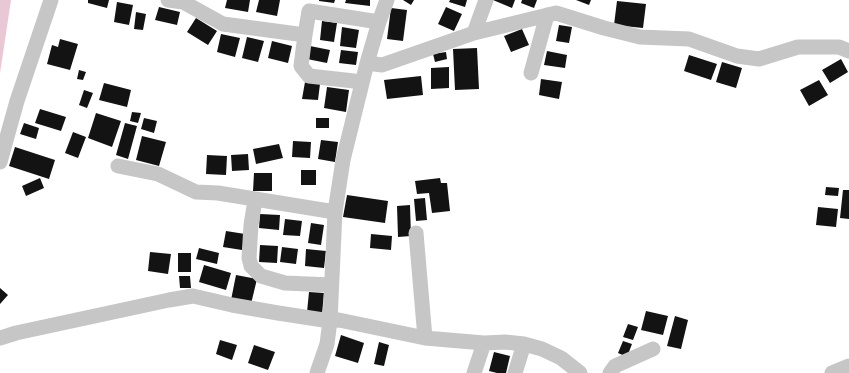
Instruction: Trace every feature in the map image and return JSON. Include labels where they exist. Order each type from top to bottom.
[{"type":"street","points":[[0,162],[16,101],[51,0]]},
{"type":"street","points":[[168,0],[183,2],[223,24],[305,35]]},
{"type":"street","points":[[317,373],[327,344],[330,321],[335,212],[343,160],[367,64],[379,22],[388,0]]},
{"type":"street","points":[[474,33],[486,0]]},
{"type":"street","points":[[367,64],[382,65],[474,33],[555,9],[604,28],[640,37],[689,39],[737,56],[759,60],[798,47],[839,47],[849,51]]},
{"type":"street","points":[[531,73],[555,9]]},
{"type":"street","points":[[362,83],[309,76],[301,66],[309,11],[379,22]]},
{"type":"street","points":[[118,166],[158,174],[196,192],[335,212]]},
{"type":"street","points":[[255,200],[251,225],[249,258],[251,266],[261,276],[285,283],[331,285]]},
{"type":"street","points":[[416,233],[426,338]]},
{"type":"street","points":[[0,338],[16,333],[193,296],[232,305],[330,321],[339,320],[426,338],[484,343],[505,342],[524,344],[542,349],[561,358],[580,373]]},
{"type":"street","points":[[474,373],[484,343]]},
{"type":"street","points":[[515,373],[524,344]]},
{"type":"street","points":[[610,373],[615,366],[653,349]]},
{"type":"street","points":[[832,373],[849,366]]},
{"type":"shaded area","points":[[0,0],[11,0],[0,73]]},
{"type":"building","points":[[88,0],[109,0],[107,8],[88,3]]},
{"type":"building","points":[[227,0],[250,0],[248,12],[225,8]]},
{"type":"building","points":[[259,0],[280,0],[277,16],[256,12]]},
{"type":"building","points":[[319,0],[335,0],[334,3]]},
{"type":"building","points":[[346,0],[370,0],[370,6],[345,3]]},
{"type":"building","points":[[403,0],[414,0],[411,5]]},
{"type":"building","points":[[450,0],[467,0],[465,7],[449,2]]},
{"type":"building","points":[[493,0],[515,0],[512,8]]},
{"type":"building","points":[[522,0],[537,0],[534,8],[521,3]]},
{"type":"building","points":[[576,0],[591,0],[589,5]]},
{"type":"building","points":[[617,1],[646,4],[643,28],[614,25]]},
{"type":"building","points":[[117,2],[133,5],[129,25],[114,22]]},
{"type":"building","points":[[159,7],[180,12],[177,25],[155,20]]},
{"type":"building","points":[[446,7],[462,14],[454,31],[438,24]]},
{"type":"building","points":[[391,8],[407,10],[403,41],[387,39]]},
{"type":"building","points":[[136,12],[146,14],[143,30],[134,29]]},
{"type":"building","points":[[196,18],[217,31],[208,45],[187,32]]},
{"type":"building","points":[[322,21],[337,23],[334,42],[320,40]]},
{"type":"building","points":[[559,25],[572,27],[569,43],[556,41]]},
{"type":"building","points":[[342,27],[359,30],[356,48],[340,46]]},
{"type":"building","points":[[522,29],[529,45],[511,52],[504,36]]},
{"type":"building","points":[[221,34],[240,38],[235,57],[217,52]]},
{"type":"building","points":[[247,37],[264,41],[258,62],[242,58]]},
{"type":"building","points":[[60,39],[78,44],[70,70],[47,64],[52,45],[58,47]]},
{"type":"building","points":[[272,41],[292,46],[288,63],[268,58]]},
{"type":"building","points":[[310,46],[330,50],[327,63],[307,59]]},
{"type":"building","points":[[477,48],[479,89],[455,90],[453,49]]},
{"type":"building","points":[[341,50],[358,52],[356,65],[339,63]]},
{"type":"building","points":[[547,51],[567,55],[565,68],[544,65]]},
{"type":"building","points":[[446,52],[447,59],[435,62],[433,54]]},
{"type":"building","points":[[689,55],[717,64],[711,80],[684,71]]},
{"type":"building","points":[[841,59],[848,72],[830,83],[822,70]]},
{"type":"building","points":[[722,62],[742,68],[736,88],[716,82]]},
{"type":"building","points":[[449,67],[449,88],[431,89],[431,68]]},
{"type":"building","points":[[79,70],[86,72],[83,80],[77,79]]},
{"type":"building","points":[[421,76],[423,95],[387,99],[384,80]]},
{"type":"building","points":[[541,79],[562,82],[559,99],[539,95]]},
{"type":"building","points":[[819,80],[828,95],[809,106],[800,90]]},
{"type":"building","points":[[305,82],[320,84],[318,100],[302,99]]},
{"type":"building","points":[[104,83],[131,90],[127,107],[99,100]]},
{"type":"building","points":[[327,87],[349,90],[346,112],[324,108]]},
{"type":"building","points":[[84,90],[93,93],[87,108],[79,105]]},
{"type":"building","points":[[40,109],[66,117],[61,131],[35,123]]},
{"type":"building","points":[[132,112],[141,113],[138,123],[130,121]]},
{"type":"building","points":[[96,113],[121,121],[112,147],[88,138]]},
{"type":"building","points":[[144,118],[157,121],[154,133],[141,129]]},
{"type":"building","points":[[316,118],[329,118],[329,128],[316,128]]},
{"type":"building","points":[[24,123],[39,128],[36,139],[20,134]]},
{"type":"building","points":[[125,123],[137,126],[128,159],[116,155]]},
{"type":"building","points":[[73,132],[86,137],[78,158],[65,153]]},
{"type":"building","points":[[142,136],[166,142],[159,166],[136,160]]},
{"type":"building","points":[[321,140],[338,142],[335,162],[318,159]]},
{"type":"building","points":[[293,141],[311,142],[310,158],[292,157]]},
{"type":"building","points":[[279,144],[283,158],[256,164],[253,149]]},
{"type":"building","points":[[15,147],[55,160],[49,179],[9,166]]},
{"type":"building","points":[[248,154],[249,170],[232,171],[231,155]]},
{"type":"building","points":[[207,155],[227,156],[226,175],[206,174]]},
{"type":"building","points":[[301,170],[316,170],[316,185],[301,185]]},
{"type":"building","points":[[254,173],[272,173],[272,191],[253,191]]},
{"type":"building","points":[[40,178],[44,188],[26,196],[22,186]]},
{"type":"building","points":[[440,178],[441,183],[447,183],[450,211],[432,213],[429,193],[417,194],[415,181]]},
{"type":"building","points":[[826,187],[839,188],[838,196],[825,195]]},
{"type":"building","points":[[843,190],[849,190],[849,219],[840,218]]},
{"type":"building","points":[[347,195],[388,201],[385,223],[343,217]]},
{"type":"building","points":[[425,198],[427,220],[416,221],[414,199]]},
{"type":"building","points":[[410,205],[411,236],[398,237],[397,206]]},
{"type":"building","points":[[818,207],[838,209],[836,227],[816,225]]},
{"type":"building","points":[[260,214],[280,215],[279,230],[259,228]]},
{"type":"building","points":[[285,219],[302,221],[300,236],[283,235]]},
{"type":"building","points":[[311,223],[324,225],[321,245],[308,243]]},
{"type":"building","points":[[226,231],[245,234],[242,250],[223,247]]},
{"type":"building","points":[[371,234],[392,236],[391,250],[370,248]]},
{"type":"building","points":[[260,245],[278,246],[277,263],[259,262]]},
{"type":"building","points":[[282,247],[298,249],[296,264],[280,262]]},
{"type":"building","points":[[199,248],[219,253],[217,264],[196,259]]},
{"type":"building","points":[[306,249],[326,251],[324,268],[305,266]]},
{"type":"building","points":[[150,252],[171,254],[168,274],[148,271]]},
{"type":"building","points":[[178,253],[191,253],[191,272],[178,272]]},
{"type":"building","points":[[204,265],[231,273],[226,290],[199,282]]},
{"type":"building","points":[[236,275],[257,279],[251,304],[231,300]]},
{"type":"building","points":[[179,276],[190,276],[191,288],[180,288]]},
{"type":"building","points":[[0,288],[8,295],[0,304]]},
{"type":"building","points":[[309,292],[324,293],[322,314],[307,312]]},
{"type":"building","points":[[646,311],[668,316],[663,335],[641,330]]},
{"type":"building","points":[[675,316],[688,320],[681,349],[667,346]]},
{"type":"building","points":[[628,324],[638,327],[633,340],[623,337]]},
{"type":"building","points":[[341,335],[364,343],[358,363],[335,356]]},
{"type":"building","points":[[220,340],[237,345],[232,360],[216,354]]},
{"type":"building","points":[[623,341],[632,344],[627,357],[618,353]]},
{"type":"building","points":[[379,342],[389,345],[384,366],[374,364]]},
{"type":"building","points":[[254,345],[275,352],[268,370],[248,363]]},
{"type":"building","points":[[494,352],[510,356],[506,373],[489,371]]}]
